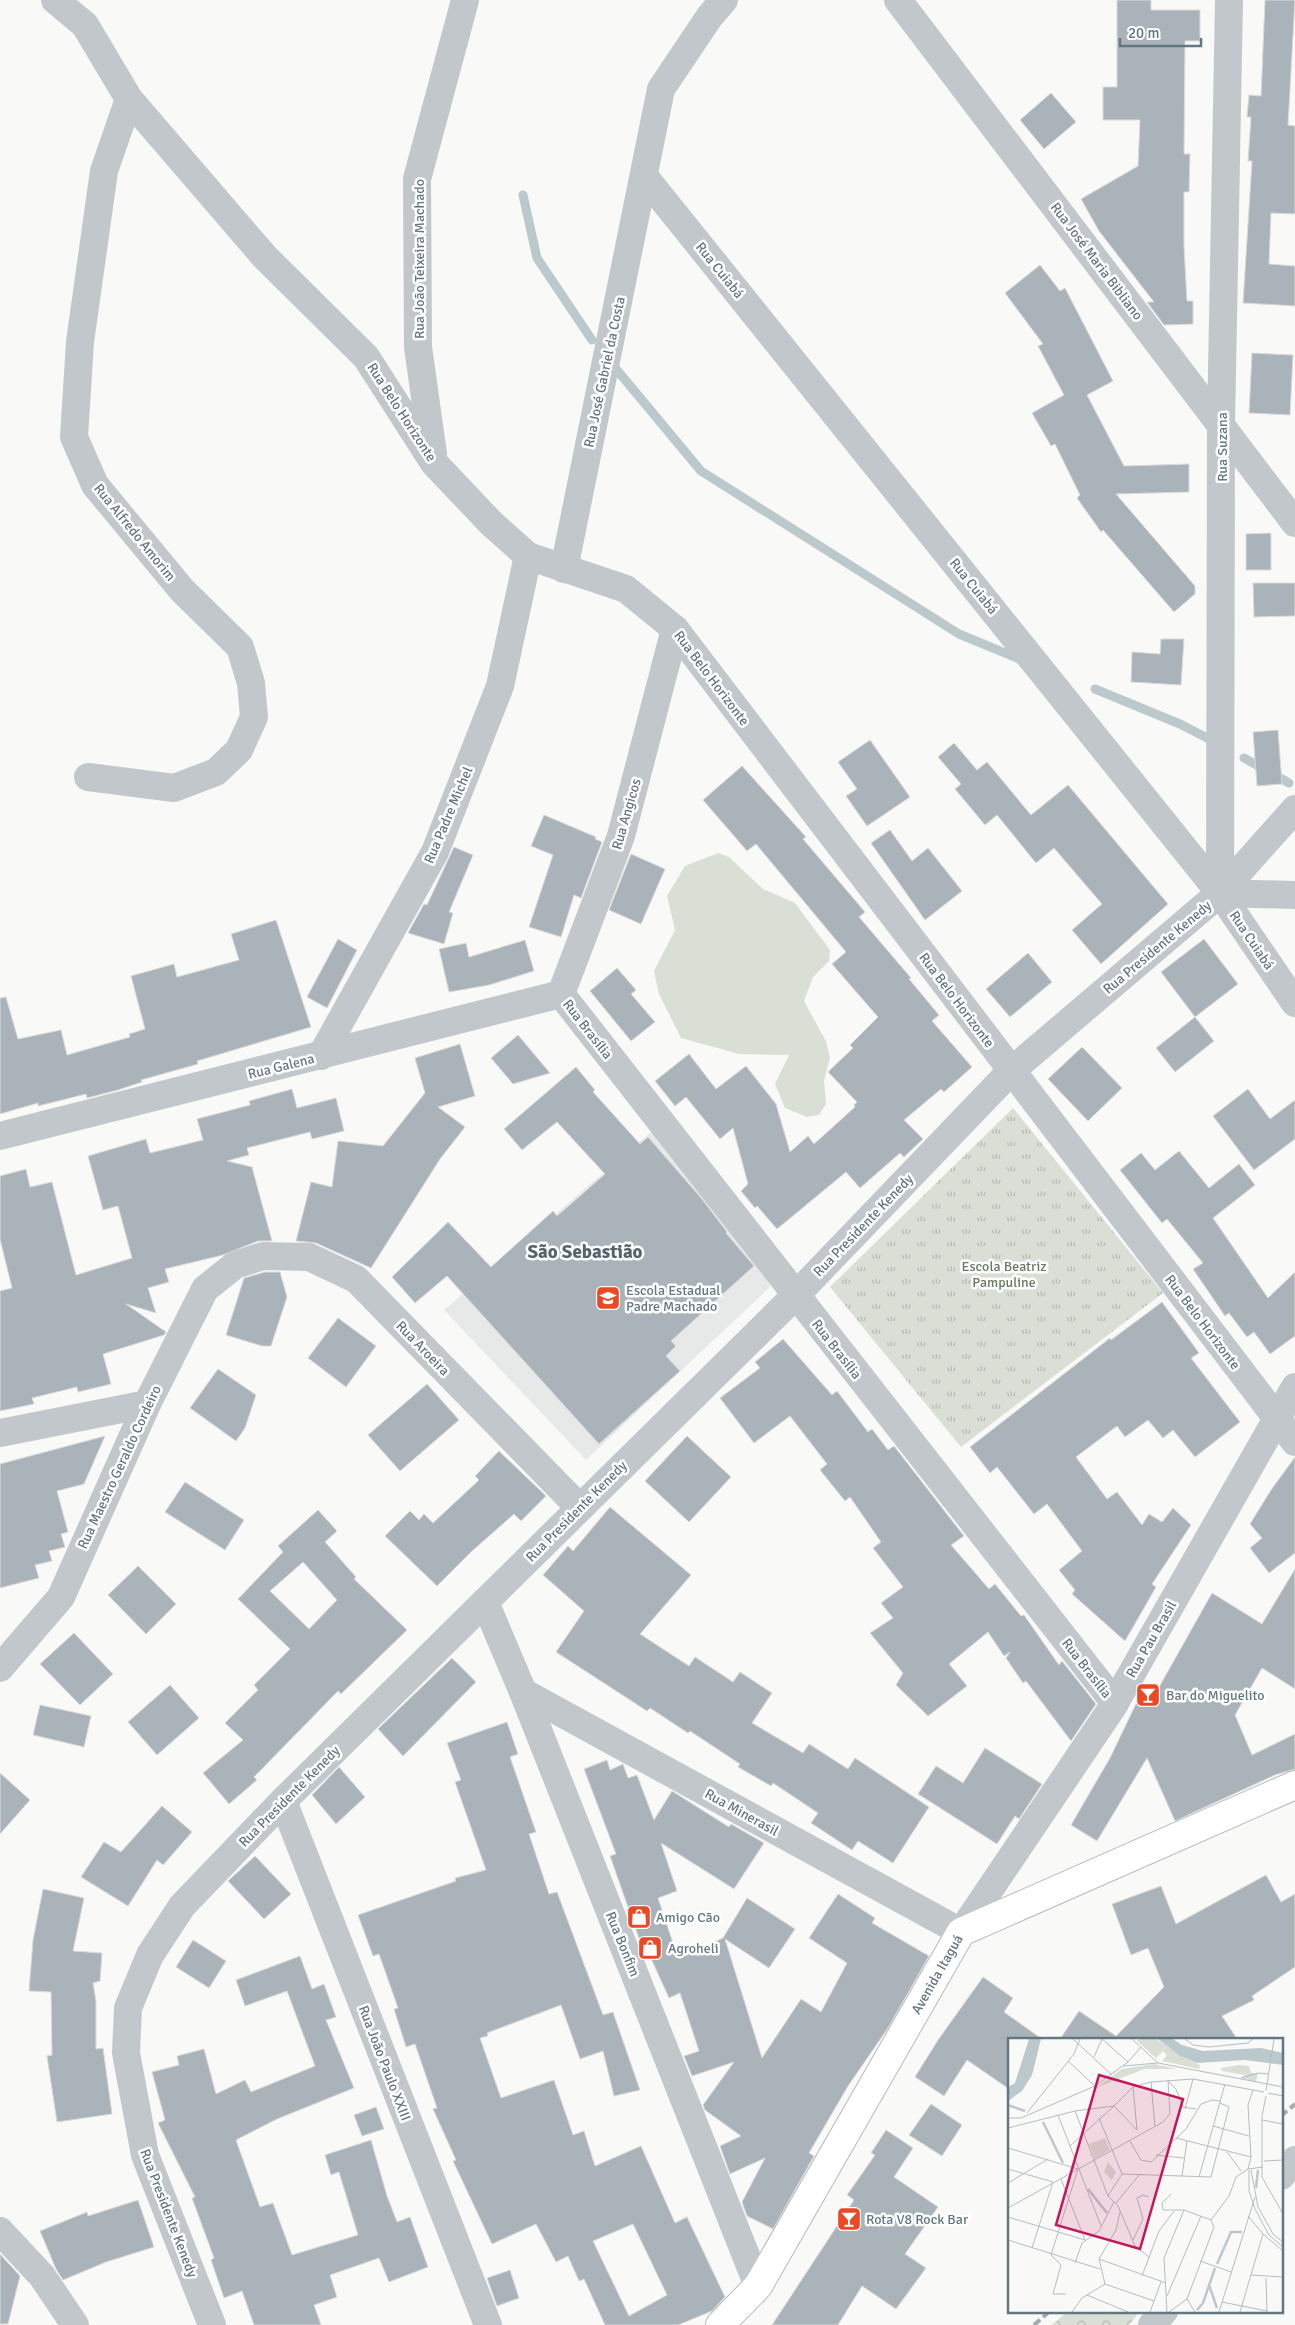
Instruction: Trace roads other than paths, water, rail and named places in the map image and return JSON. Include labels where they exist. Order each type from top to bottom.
[{"type":"main road","name":"Avenida Itaguá","points":[[720,2325],[758,2286],[961,1932],[1295,1785]]},
{"type":"street","name":"Rua Belo Horizonte","points":[[55,0],[85,25],[129,99],[264,256],[366,357],[434,463],[491,523],[528,556],[626,590],[675,628],[1010,1071],[1295,1442]]},
{"type":"street","name":"Rua João Teixeira Machado","points":[[434,463],[418,347],[417,179],[465,0]]},
{"type":"street","name":"Rua José Gabriel da Costa","points":[[564,568],[661,89],[710,16],[724,0]]},
{"type":"street","name":"Rua José Maria Bibliano","points":[[898,0],[1295,523]]},
{"type":"street","name":"Rua Suzana","points":[[1220,893],[1222,425],[1229,0]]},
{"type":"street","name":"Rua Alfredo Amorim","points":[[88,778],[174,788],[216,772],[239,750],[254,717],[252,683],[240,646],[182,590],[95,486],[74,437],[80,342],[104,171],[129,99]]},
{"type":"street","name":"Rua Cuiabá","points":[[644,176],[1220,893],[1295,1003]]},
{"type":"street","name":"Rua Padre Michel","points":[[321,1056],[435,852],[500,686],[528,556]]},
{"type":"street","name":"Rua Angicos","points":[[561,994],[621,836],[675,628]]},
{"type":"street","name":"Rua Presidente Kenedy","points":[[212,2325],[145,2155],[126,2053],[128,2008],[150,1956],[182,1906],[283,1801],[796,1295],[1010,1071],[1220,893],[1295,809]]},
{"type":"street","points":[[1220,893],[1295,896]]},
{"type":"street","name":"Rua Galena","points":[[0,1136],[561,994]]},
{"type":"street","name":"Rua Brasília","points":[[561,994],[1114,1703]]},
{"type":"street","name":"Rua Aroeira","points":[[235,1265],[263,1256],[309,1257],[356,1279],[580,1508]]},
{"type":"street","name":"Rua Maestro Geraldo Cordeiro","points":[[0,1668],[61,1597],[147,1404],[205,1289],[235,1265]]},
{"type":"street","name":"Rua Pau Brasil","points":[[961,1932],[1114,1703],[1295,1386]]},
{"type":"street","points":[[0,1433],[147,1404]]},
{"type":"street","name":"Rua Bonfim","points":[[485,1602],[523,1692],[758,2286]]},
{"type":"street","name":"Rua Minerasil","points":[[523,1692],[961,1932]]},
{"type":"street","name":"Rua João Paulo XXIII","points":[[283,1801],[488,2325]]},
{"type":"street","points":[[1282,2175],[1295,2160]]},
{"type":"street","points":[[0,2231],[42,2276],[75,2325]]},
{"type":"street","points":[[1152,2325],[1163,2312]]},
{"type":"waterway","points":[[523,195],[537,258],[592,340]]},
{"type":"waterway","points":[[617,370],[701,471],[959,634],[1022,660]]},
{"type":"waterway","points":[[1095,689],[1180,724],[1213,741]]},
{"type":"waterway","points":[[1244,758],[1289,783]]},
{"type":"railway","points":[[1282,2115],[1295,2104]]},
{"type":"railway","points":[[1034,2325],[1049,2312]]},
{"type":"place","name":"Escola Estadual Padre Machado","points":[[608,1298]]},
{"type":"place","name":"Bar do Miguelito","points":[[1148,1695]]},
{"type":"place","name":"Amigo Cão","points":[[639,1917]]},
{"type":"place","name":"Agroheli","points":[[650,1948]]},
{"type":"place","name":"Rota V8 Rock Bar","points":[[849,2219]]},
{"type":"district","name":"São Sebastião","points":[[585,1251]]},
{"type":"park label","name":"Escola Beatriz Pampuline","points":[[1004,1274]]}]
